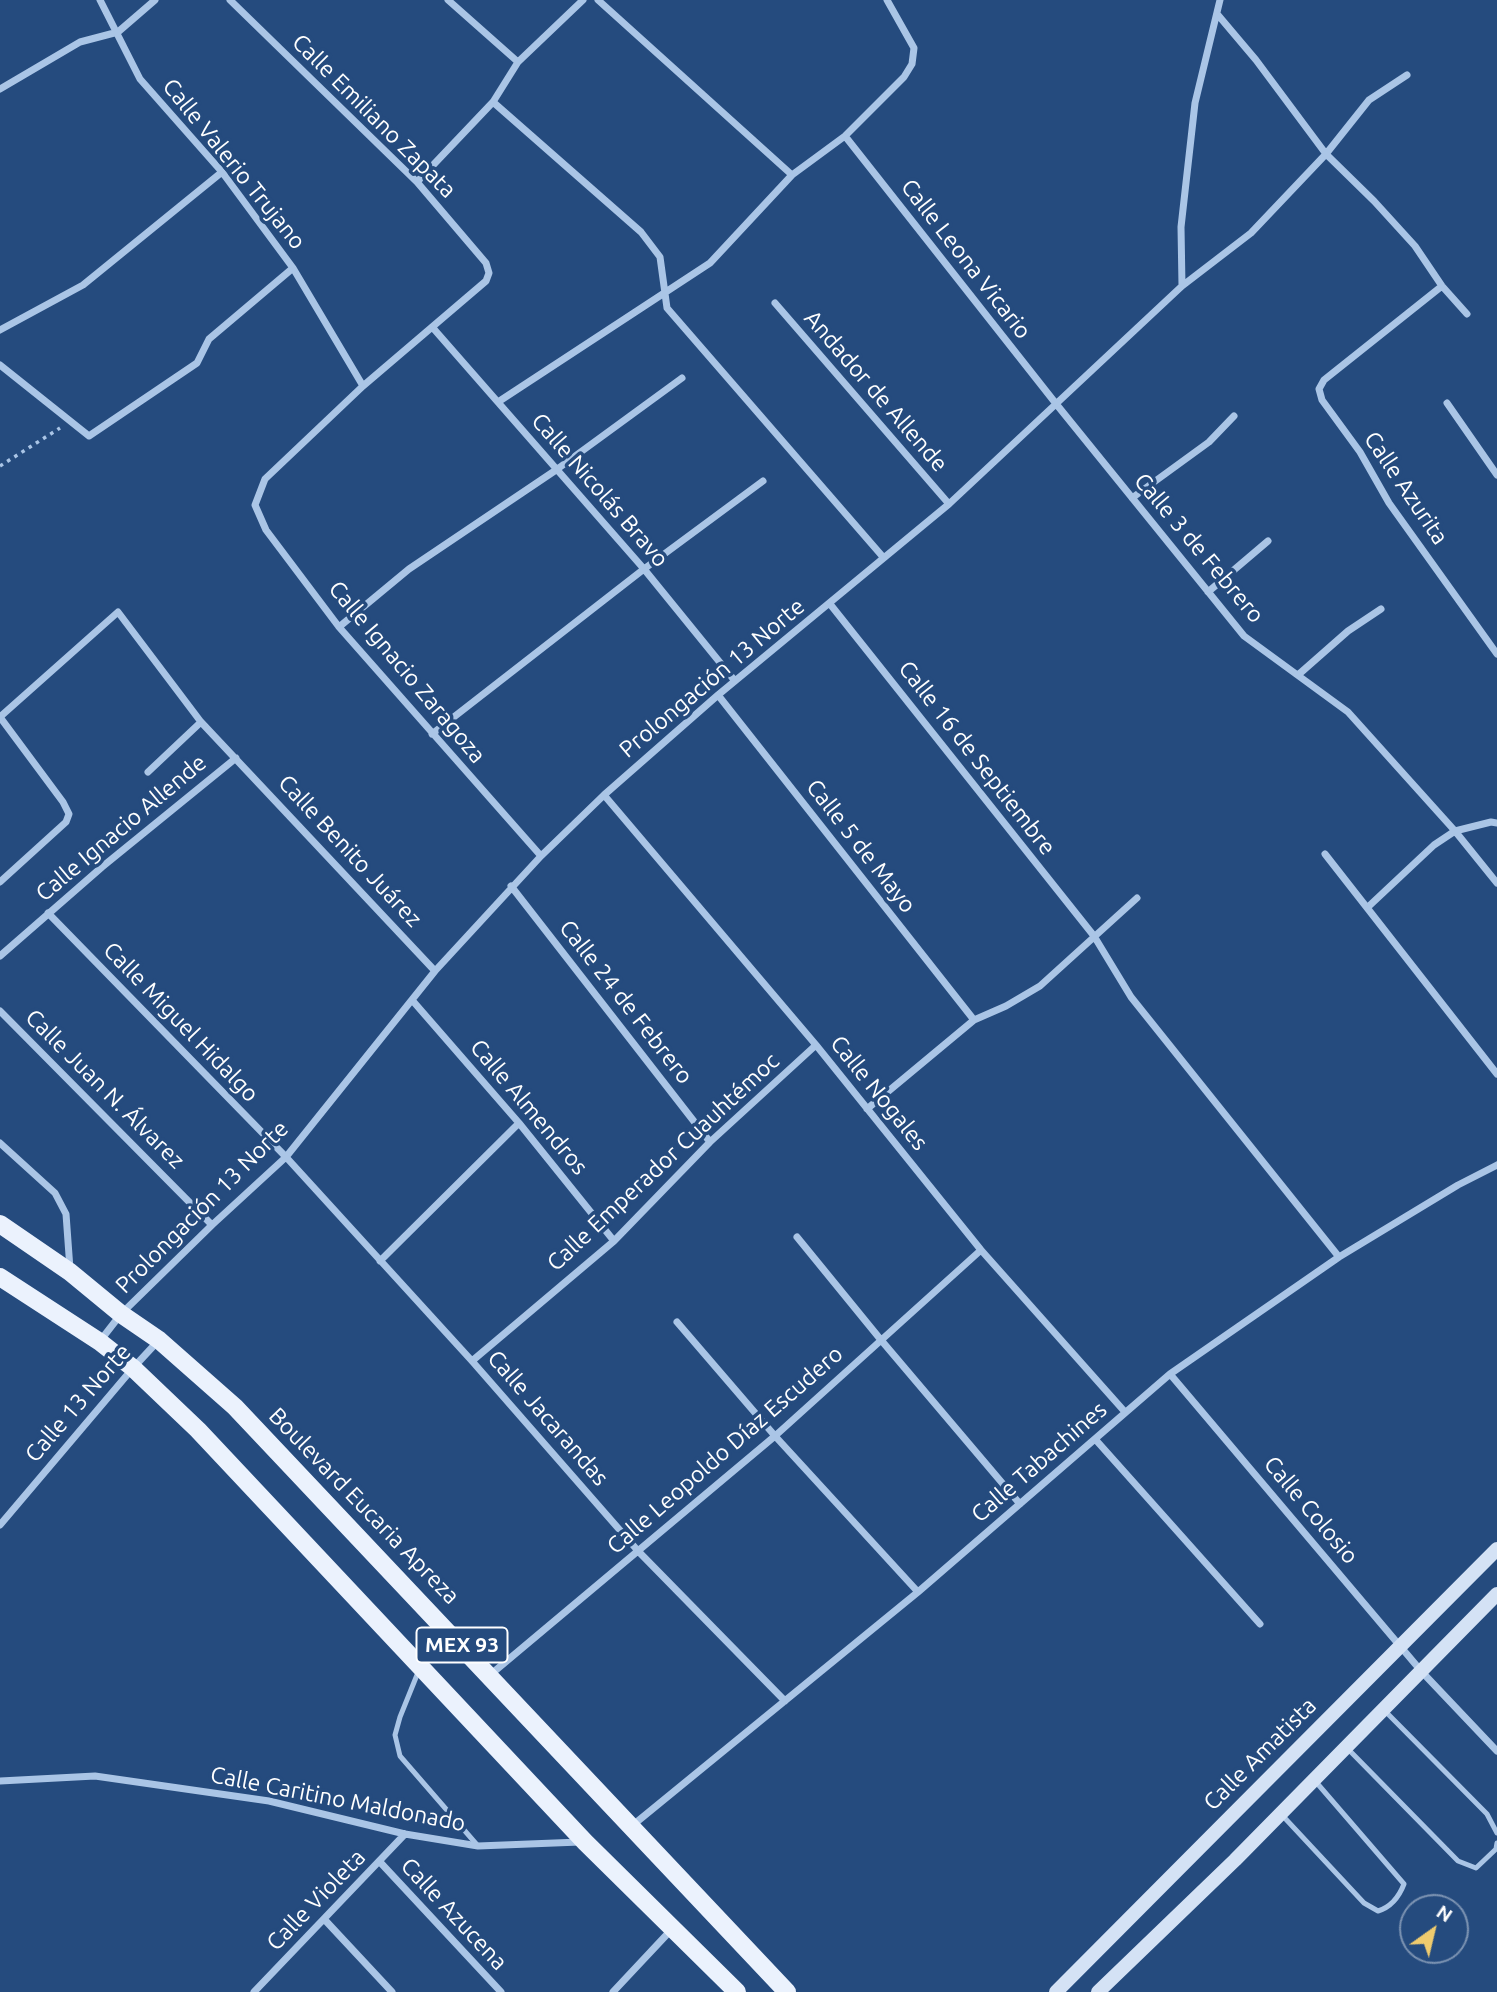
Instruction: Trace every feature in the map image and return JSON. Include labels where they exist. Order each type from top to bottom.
[{"type":"main road","name":"MEX 93","points":[[0,1224],[71,1272],[121,1314]]},
{"type":"main road","name":"MEX 93","points":[[0,1277],[100,1342],[133,1368],[198,1430],[585,1842],[737,1992]]},
{"type":"main road","name":"Boulevard Eucaria Apreza","points":[[121,1314],[159,1340],[235,1407],[788,1992]]},
{"type":"street","name":"Calle Valerio Trujano","points":[[100,0],[140,79],[222,172],[293,268],[363,386]]},
{"type":"street","points":[[0,89],[80,42],[118,32],[155,0]]},
{"type":"street","name":"Calle Emiliano Zapata","points":[[230,0],[417,182],[486,263],[489,273],[486,281],[433,328]]},
{"type":"street","points":[[448,0],[518,62]]},
{"type":"street","points":[[417,182],[492,102],[518,62],[583,0]]},
{"type":"street","points":[[598,0],[792,175]]},
{"type":"street","points":[[498,402],[710,263],[792,175],[845,136],[904,78],[912,64],[914,48],[887,0]]},
{"type":"street","points":[[1182,286],[1181,227],[1195,103],[1220,0]]},
{"type":"street","points":[[1218,16],[1256,60],[1326,154],[1415,246],[1442,286],[1466,314]]},
{"type":"street","name":"Prolongación 13 Norte","points":[[100,1342],[121,1314],[212,1224],[286,1157],[435,971],[541,856],[604,795],[718,695],[949,505],[1182,286],[1251,233],[1326,154],[1369,100],[1408,75]]},
{"type":"street","points":[[492,102],[641,232],[660,257],[667,308],[883,557]]},
{"type":"street","name":"Calle Leona Vicario","points":[[845,136],[1056,405]]},
{"type":"street","points":[[0,330],[83,285],[222,172]]},
{"type":"street","points":[[0,365],[89,436],[197,363],[209,339],[293,268]]},
{"type":"street","name":"Calle Azurita","points":[[1442,286],[1324,380],[1319,389],[1322,400],[1360,452],[1389,503],[1497,654]]},
{"type":"street","name":"Andador de Allende","points":[[775,303],[949,505]]},
{"type":"street","points":[[363,386],[433,328]]},
{"type":"street","name":"Calle Nicolás Bravo","points":[[433,328],[644,569],[735,681]]},
{"type":"street","points":[[339,626],[410,569],[556,470],[682,378]]},
{"type":"street","name":"Calle Ignacio Zaragoza","points":[[363,386],[265,479],[255,505],[266,530],[339,626],[541,856]]},
{"type":"street","points":[[1447,403],[1497,475]]},
{"type":"street","name":"Calle 3 de Febrero","points":[[1056,405],[1244,636],[1348,712],[1455,831],[1497,883]]},
{"type":"street","points":[[1132,498],[1209,442],[1234,416]]},
{"type":"street","points":[[432,734],[644,569],[763,481]]},
{"type":"street","points":[[1208,593],[1268,541]]},
{"type":"street","name":"Calle 16 de Septiembre","points":[[830,604],[1094,936],[1131,997],[1339,1257]]},
{"type":"street","points":[[1298,675],[1348,631],[1381,609]]},
{"type":"street","name":"Calle Benito Juárez","points":[[0,717],[118,612],[201,722],[435,971]]},
{"type":"street","name":"Calle 5 de Mayo","points":[[718,695],[974,1020]]},
{"type":"street","points":[[0,717],[69,814],[66,822],[0,882]]},
{"type":"street","points":[[149,772],[201,722]]},
{"type":"street","name":"Calle Ignacio Allende","points":[[0,956],[236,758]]},
{"type":"street","name":"Calle Nogales","points":[[604,795],[816,1045],[981,1250],[1125,1412]]},
{"type":"street","points":[[1368,907],[1434,845],[1455,831],[1497,823]]},
{"type":"street","points":[[1325,854],[1497,1074]]},
{"type":"street","name":"Calle 24 de Febrero","points":[[511,886],[710,1142]]},
{"type":"street","points":[[867,1110],[974,1020],[1006,1006],[1040,986],[1137,898]]},
{"type":"street","name":"Calle Miguel Hidalgo","points":[[48,913],[286,1157]]},
{"type":"street","name":"Calle Almendros","points":[[412,1000],[519,1123],[614,1241]]},
{"type":"street","name":"Calle Juan N. Álvarez","points":[[0,1011],[212,1224]]},
{"type":"street","name":"Calle Emperador Cuauhtémoc","points":[[472,1361],[614,1241],[710,1142],[816,1045]]},
{"type":"street","points":[[380,1261],[519,1123]]},
{"type":"street","points":[[0,1143],[55,1193],[66,1214],[71,1272]]},
{"type":"street","name":"Calle Jacarandas","points":[[286,1157],[472,1361],[639,1552],[785,1701]]},
{"type":"street","name":"Calle Tabachines","points":[[632,1826],[918,1592],[1170,1374],[1339,1257],[1497,1164]]},
{"type":"street","points":[[797,1237],[1020,1504]]},
{"type":"street","name":"Calle Leopoldo Díaz Escudero","points":[[490,1675],[775,1436],[981,1250]]},
{"type":"street","points":[[677,1322],[775,1436],[918,1592]]},
{"type":"street","name":"Calle 13 Norte","points":[[0,1525],[159,1340]]},
{"type":"street","name":"Calle Colosio","points":[[1170,1374],[1422,1672],[1497,1751]]},
{"type":"street","points":[[1095,1439],[1260,1624]]},
{"type":"street","name":"Calle Amatista","points":[[1056,1992],[1497,1549]]},
{"type":"street","points":[[1098,1992],[1314,1781],[1496,1596]]},
{"type":"street","name":"Calle Caritino Maldonado","points":[[0,1781],[95,1776],[269,1801],[405,1834],[478,1846],[585,1842]]},
{"type":"street","name":"Calle Violeta","points":[[254,1992],[405,1834]]},
{"type":"street","name":"Calle Azucena","points":[[379,1861],[501,1992]]},
{"type":"street","points":[[324,1919],[392,1992]]},
{"type":"street","points":[[613,1992],[672,1929]]},
{"type":"lane","points":[[421,1667],[395,1735],[400,1756],[478,1846]]},
{"type":"lane","points":[[1384,1710],[1487,1814],[1497,1833]]},
{"type":"lane","points":[[1347,1748],[1458,1861],[1476,1868],[1496,1849],[1497,1843]]},
{"type":"lane","points":[[1280,1814],[1364,1903],[1378,1910],[1386,1908],[1400,1895],[1404,1884],[1399,1875],[1314,1781]]},
{"type":"path","points":[[0,466],[70,421]]}]
